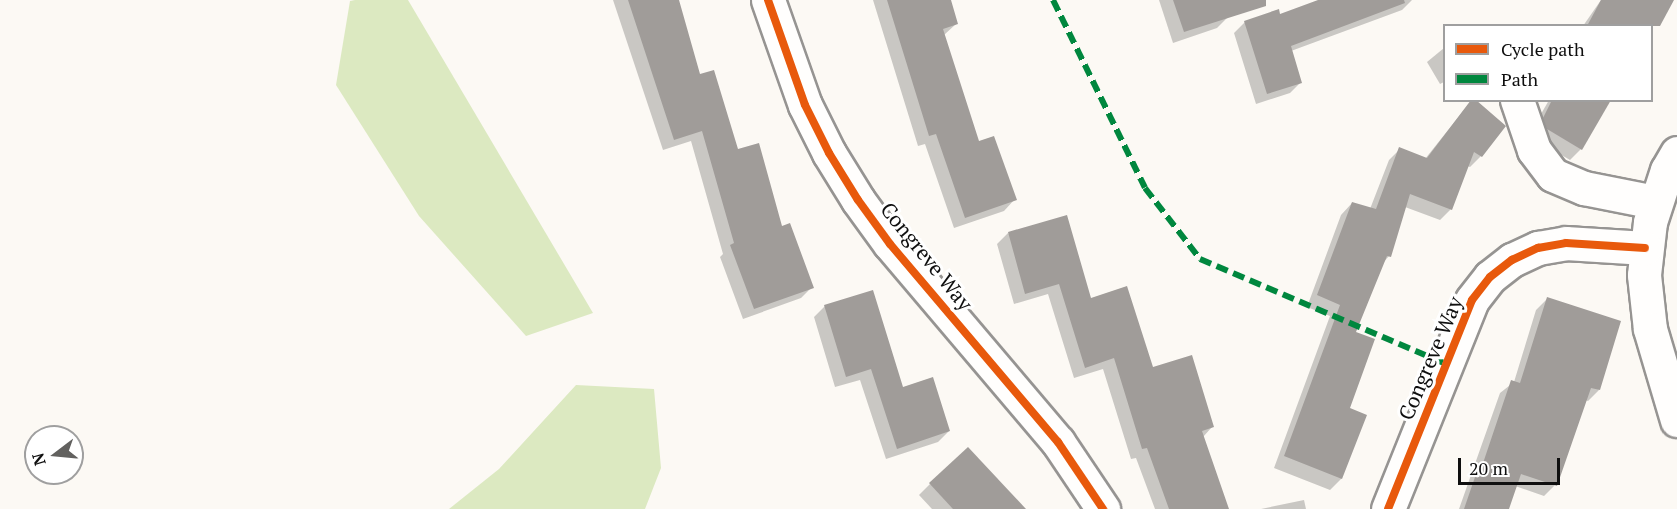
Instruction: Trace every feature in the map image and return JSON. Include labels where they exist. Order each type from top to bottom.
[{"type":"street","name":"Congreve Way","points":[[768,0],[805,105],[829,153],[858,200],[890,243],[1058,442],[1103,509]]},
{"type":"street","points":[[1518,102],[1534,150],[1553,175],[1584,188],[1655,202]]},
{"type":"street","points":[[1677,153],[1655,202],[1646,248],[1644,276],[1650,329],[1677,420]]},
{"type":"street","name":"Congreve Way","points":[[1388,509],[1472,300],[1490,277],[1512,260],[1538,248],[1566,243],[1646,248]]},
{"type":"green space","points":[[408,0],[593,313],[526,336],[419,216],[336,85],[350,1]]},
{"type":"green space","points":[[576,385],[654,389],[661,468],[645,509],[449,509],[499,469]]},
{"type":"building","points":[[628,0],[679,0],[700,74],[714,70],[738,149],[759,143],[782,226],[790,223],[814,288],[754,309],[730,245],[734,243],[702,131],[674,140]]},
{"type":"building","points":[[887,0],[951,0],[958,24],[943,29],[979,141],[994,136],[1017,200],[965,218],[936,134],[929,136]]},
{"type":"building","points":[[1173,0],[1266,0],[1266,6],[1184,32]]},
{"type":"building","points":[[1318,0],[1404,0],[1405,3],[1291,46],[1302,83],[1267,94],[1244,21],[1279,9],[1280,14]]},
{"type":"building","points":[[1601,0],[1674,0],[1660,26],[1653,26],[1653,24],[1588,24]]},
{"type":"building","points":[[1469,102],[1478,102],[1506,126],[1482,157],[1474,152],[1452,210],[1410,194],[1391,257],[1387,256],[1356,332],[1375,339],[1350,408],[1367,415],[1342,479],[1284,456],[1340,305],[1317,295],[1352,202],[1376,209],[1399,147],[1427,158]]},
{"type":"building","points":[[1551,102],[1610,102],[1582,150],[1547,129],[1543,118]]},
{"type":"building","points":[[1067,215],[1091,298],[1127,286],[1153,367],[1192,355],[1214,427],[1202,431],[1229,509],[1169,509],[1147,448],[1142,449],[1114,358],[1085,368],[1059,284],[1025,294],[1008,232]]},
{"type":"building","points":[[873,290],[903,387],[933,377],[950,431],[897,449],[871,369],[846,377],[824,305]]},
{"type":"building","points":[[1547,297],[1621,321],[1600,390],[1591,388],[1557,486],[1521,474],[1509,509],[1464,509],[1475,477],[1478,478],[1511,380],[1520,383]]},
{"type":"building","points":[[968,447],[1026,509],[953,509],[929,483]]},
{"type":"marked path","points":[[1053,0],[1145,188],[1200,259],[1446,364]]},
{"type":"cycle path","points":[[768,0],[805,105],[829,153],[858,200],[890,244],[1058,442],[1103,509]]},
{"type":"cycle path","points":[[1388,509],[1472,300],[1490,277],[1512,260],[1538,248],[1566,243],[1645,248]]}]
